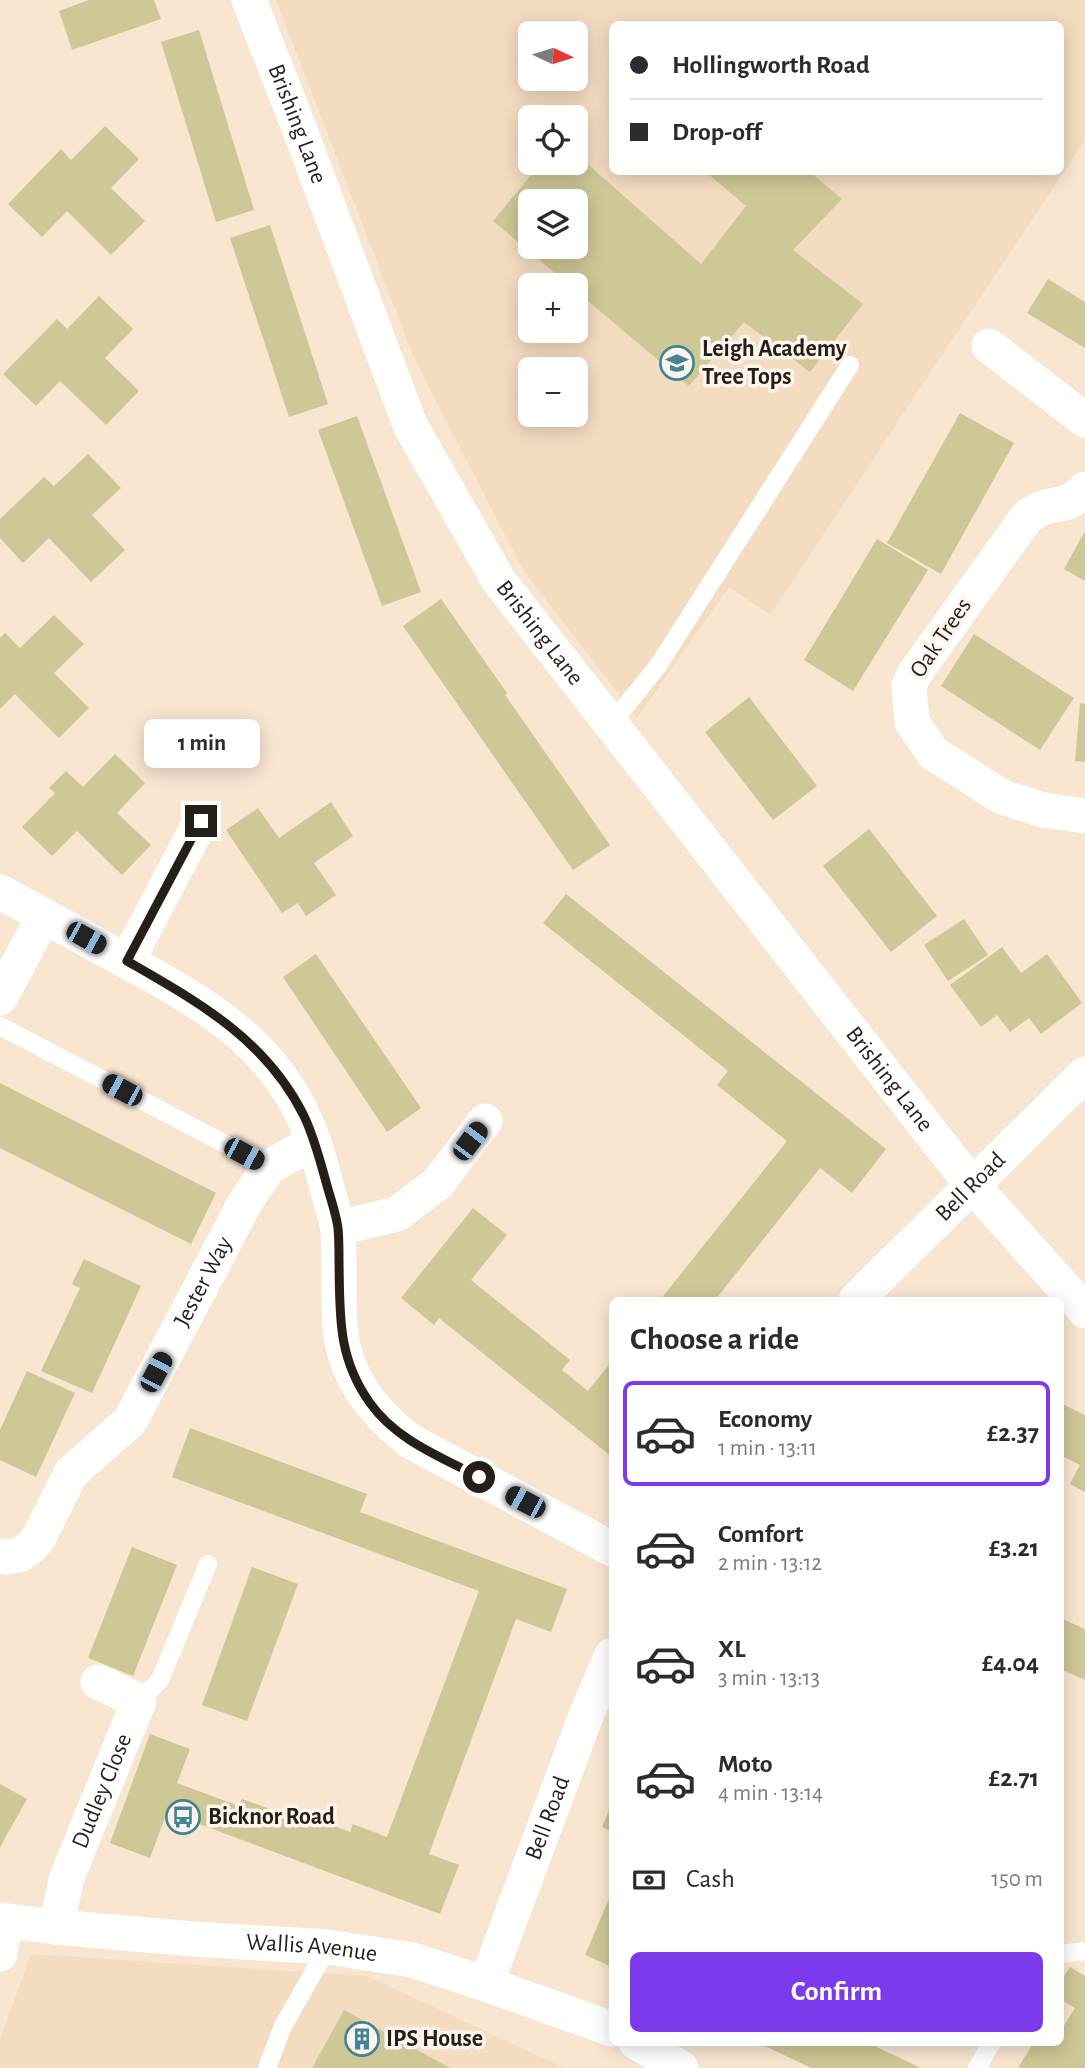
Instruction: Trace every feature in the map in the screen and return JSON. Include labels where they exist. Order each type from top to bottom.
[{"type":"street","name":"Brishing Lane","points":[[249,0],[410,425],[499,582],[972,1185],[1085,1311]]},
{"type":"street","points":[[989,346],[1085,420]]},
{"type":"street","name":"Oak Trees","points":[[1085,489],[1077,498],[1062,505],[1041,509],[1027,517],[923,662],[909,686],[912,722],[933,752],[1002,797],[1043,810],[1085,816]]},
{"type":"street","points":[[127,961],[201,821]]},
{"type":"street","points":[[0,892],[203,1006],[250,1042],[288,1087],[314,1142],[338,1228],[341,1329],[346,1357],[357,1383],[371,1405],[410,1441],[609,1547]]},
{"type":"street","points":[[0,998],[44,916]]},
{"type":"street","name":"Bell Road","points":[[859,1297],[1085,1074]]},
{"type":"street","points":[[338,1228],[397,1214],[438,1183],[485,1121]]},
{"type":"street","name":"Jester Way","points":[[0,1556],[19,1555],[31,1547],[71,1473],[131,1421],[246,1201],[269,1167],[314,1142]]},
{"type":"street","name":"Bell Road","points":[[486,1983],[587,1713],[609,1664]]},
{"type":"street","points":[[98,1682],[139,1701]]},
{"type":"street","name":"Dudley Close","points":[[56,1927],[66,1877],[139,1701]]},
{"type":"street","name":"Wallis Avenue","points":[[2,1931],[56,1927],[328,1947],[412,1960],[486,1983],[609,2028]]},
{"type":"street","points":[[643,2046],[681,2068]]},
{"type":"lane","points":[[610,725],[658,666],[850,365]]},
{"type":"lane","points":[[0,1026],[269,1167]]},
{"type":"lane","points":[[139,1701],[160,1680],[208,1564]]},
{"type":"lane","points":[[267,2068],[283,2026],[328,1947]]},
{"type":"lane","points":[[1064,1954],[1085,1951]]},
{"type":"lane","points":[[977,2068],[990,2046]]},
{"type":"shaded area","name":"Leigh Academy Tree Tops","points":[[276,0],[1085,0],[1085,140],[1064,172],[1064,21],[609,21],[609,175],[1062,175],[770,615],[729,587],[637,718],[523,570],[414,358]]},
{"type":"shaded area","points":[[31,1954],[367,1976],[564,2068],[0,2068],[0,2040]]},
{"type":"building","points":[[89,0],[154,0],[161,19],[72,50],[59,11]]},
{"type":"building","points":[[199,30],[254,210],[216,222],[161,42]]},
{"type":"building","points":[[105,126],[139,159],[111,188],[145,221],[111,255],[67,211],[42,237],[8,204],[61,149],[71,160]]},
{"type":"building","points":[[588,165],[701,264],[746,206],[710,175],[814,175],[842,199],[793,250],[863,304],[810,372],[744,322],[689,386],[588,301],[588,273],[555,273],[538,259],[588,259],[588,189],[519,189],[531,175],[588,175]]},
{"type":"building","points":[[518,191],[518,242],[493,221]]},
{"type":"building","points":[[270,225],[328,404],[289,417],[230,238]]},
{"type":"building","points":[[1048,279],[1085,302],[1085,348],[1027,313]]},
{"type":"building","points":[[99,296],[133,329],[105,358],[139,391],[106,425],[60,381],[36,406],[3,374],[57,319],[67,329]]},
{"type":"building","points":[[960,413],[1014,443],[941,574],[887,543]]},
{"type":"building","points":[[357,416],[421,592],[382,606],[318,430]]},
{"type":"building","points":[[88,454],[121,488],[92,515],[125,550],[91,582],[49,538],[23,563],[0,538],[0,519],[44,477],[54,486]]},
{"type":"building","points":[[1085,531],[1085,581],[1064,569]]},
{"type":"building","points":[[877,539],[928,570],[853,691],[804,660]]},
{"type":"building","points":[[441,599],[610,845],[573,870],[403,626]]},
{"type":"building","points":[[54,615],[84,644],[54,673],[89,708],[59,738],[15,694],[0,709],[0,638],[5,633],[20,648]]},
{"type":"building","points":[[974,634],[1074,698],[1040,750],[941,686]]},
{"type":"building","points":[[749,697],[817,786],[773,820],[705,732]]},
{"type":"building","points":[[1080,703],[1085,704],[1085,762],[1075,761]]},
{"type":"building","points":[[115,754],[145,783],[117,813],[151,845],[122,875],[77,831],[52,856],[22,827],[55,793],[49,788],[66,771],[83,787]]},
{"type":"building","points":[[331,802],[353,836],[314,863],[336,895],[306,916],[298,903],[282,913],[226,830],[258,808],[279,838]]},
{"type":"building","points":[[869,829],[937,916],[891,952],[823,866]]},
{"type":"building","points":[[566,894],[886,1149],[852,1193],[820,1168],[717,1297],[662,1297],[787,1141],[717,1085],[728,1071],[543,923]]},
{"type":"building","points":[[964,919],[988,955],[948,981],[924,945]]},
{"type":"building","points":[[1002,947],[1021,973],[1047,954],[1082,1003],[1041,1034],[1029,1018],[1010,1032],[997,1015],[981,1027],[950,985]]},
{"type":"building","points":[[316,954],[421,1108],[387,1132],[283,977]]},
{"type":"building","points":[[0,1083],[216,1193],[191,1244],[0,1148]]},
{"type":"building","points":[[473,1208],[507,1235],[471,1280],[570,1360],[562,1370],[588,1391],[609,1365],[609,1455],[439,1318],[434,1325],[401,1298]]},
{"type":"building","points":[[84,1259],[141,1286],[92,1393],[41,1371],[80,1288],[72,1284]]},
{"type":"building","points":[[27,1371],[75,1393],[36,1477],[0,1460],[0,1430]]},
{"type":"building","points":[[1064,1405],[1085,1415],[1085,1492],[1070,1484],[1080,1465],[1064,1457]]},
{"type":"building","points":[[190,1428],[367,1494],[360,1512],[567,1589],[551,1632],[516,1619],[429,1854],[459,1865],[440,1914],[167,1812],[150,1858],[110,1843],[150,1734],[190,1749],[177,1783],[239,1806],[242,1799],[295,1818],[298,1812],[350,1832],[353,1824],[387,1837],[479,1591],[172,1477]]},
{"type":"building","points":[[132,1547],[177,1565],[133,1676],[88,1658]]},
{"type":"building","points":[[252,1567],[298,1584],[247,1721],[202,1705]]},
{"type":"building","points":[[1064,1620],[1085,1629],[1085,1680],[1064,1671]]},
{"type":"building","points":[[0,1784],[27,1799],[0,1847]]},
{"type":"building","points":[[609,1811],[609,1830],[602,1827]]},
{"type":"building","points":[[609,1899],[609,1966],[585,1955]]},
{"type":"building","points":[[1070,1967],[1085,1976],[1085,2068],[1018,2068],[1032,2046],[1064,2046],[1064,2026],[1075,2008],[1064,2001],[1064,1976]]},
{"type":"building","name":"IPS House","points":[[344,2010],[450,2068],[312,2068]]},
{"type":"building","points":[[765,2046],[874,2046],[921,2068],[811,2068]]},
{"type":"place","name":"Leigh Academy Tree Tops","points":[[677,363]]},
{"type":"place","name":"Bicknor Road","points":[[183,1817]]},
{"type":"place","name":"IPS House","points":[[362,2039]]},
{"type":"route","points":[[201,821],[127,961],[228,1023],[250,1042],[288,1087],[317,1149],[338,1228],[341,1329],[346,1357],[357,1383],[371,1405],[410,1441],[479,1477]]}]
